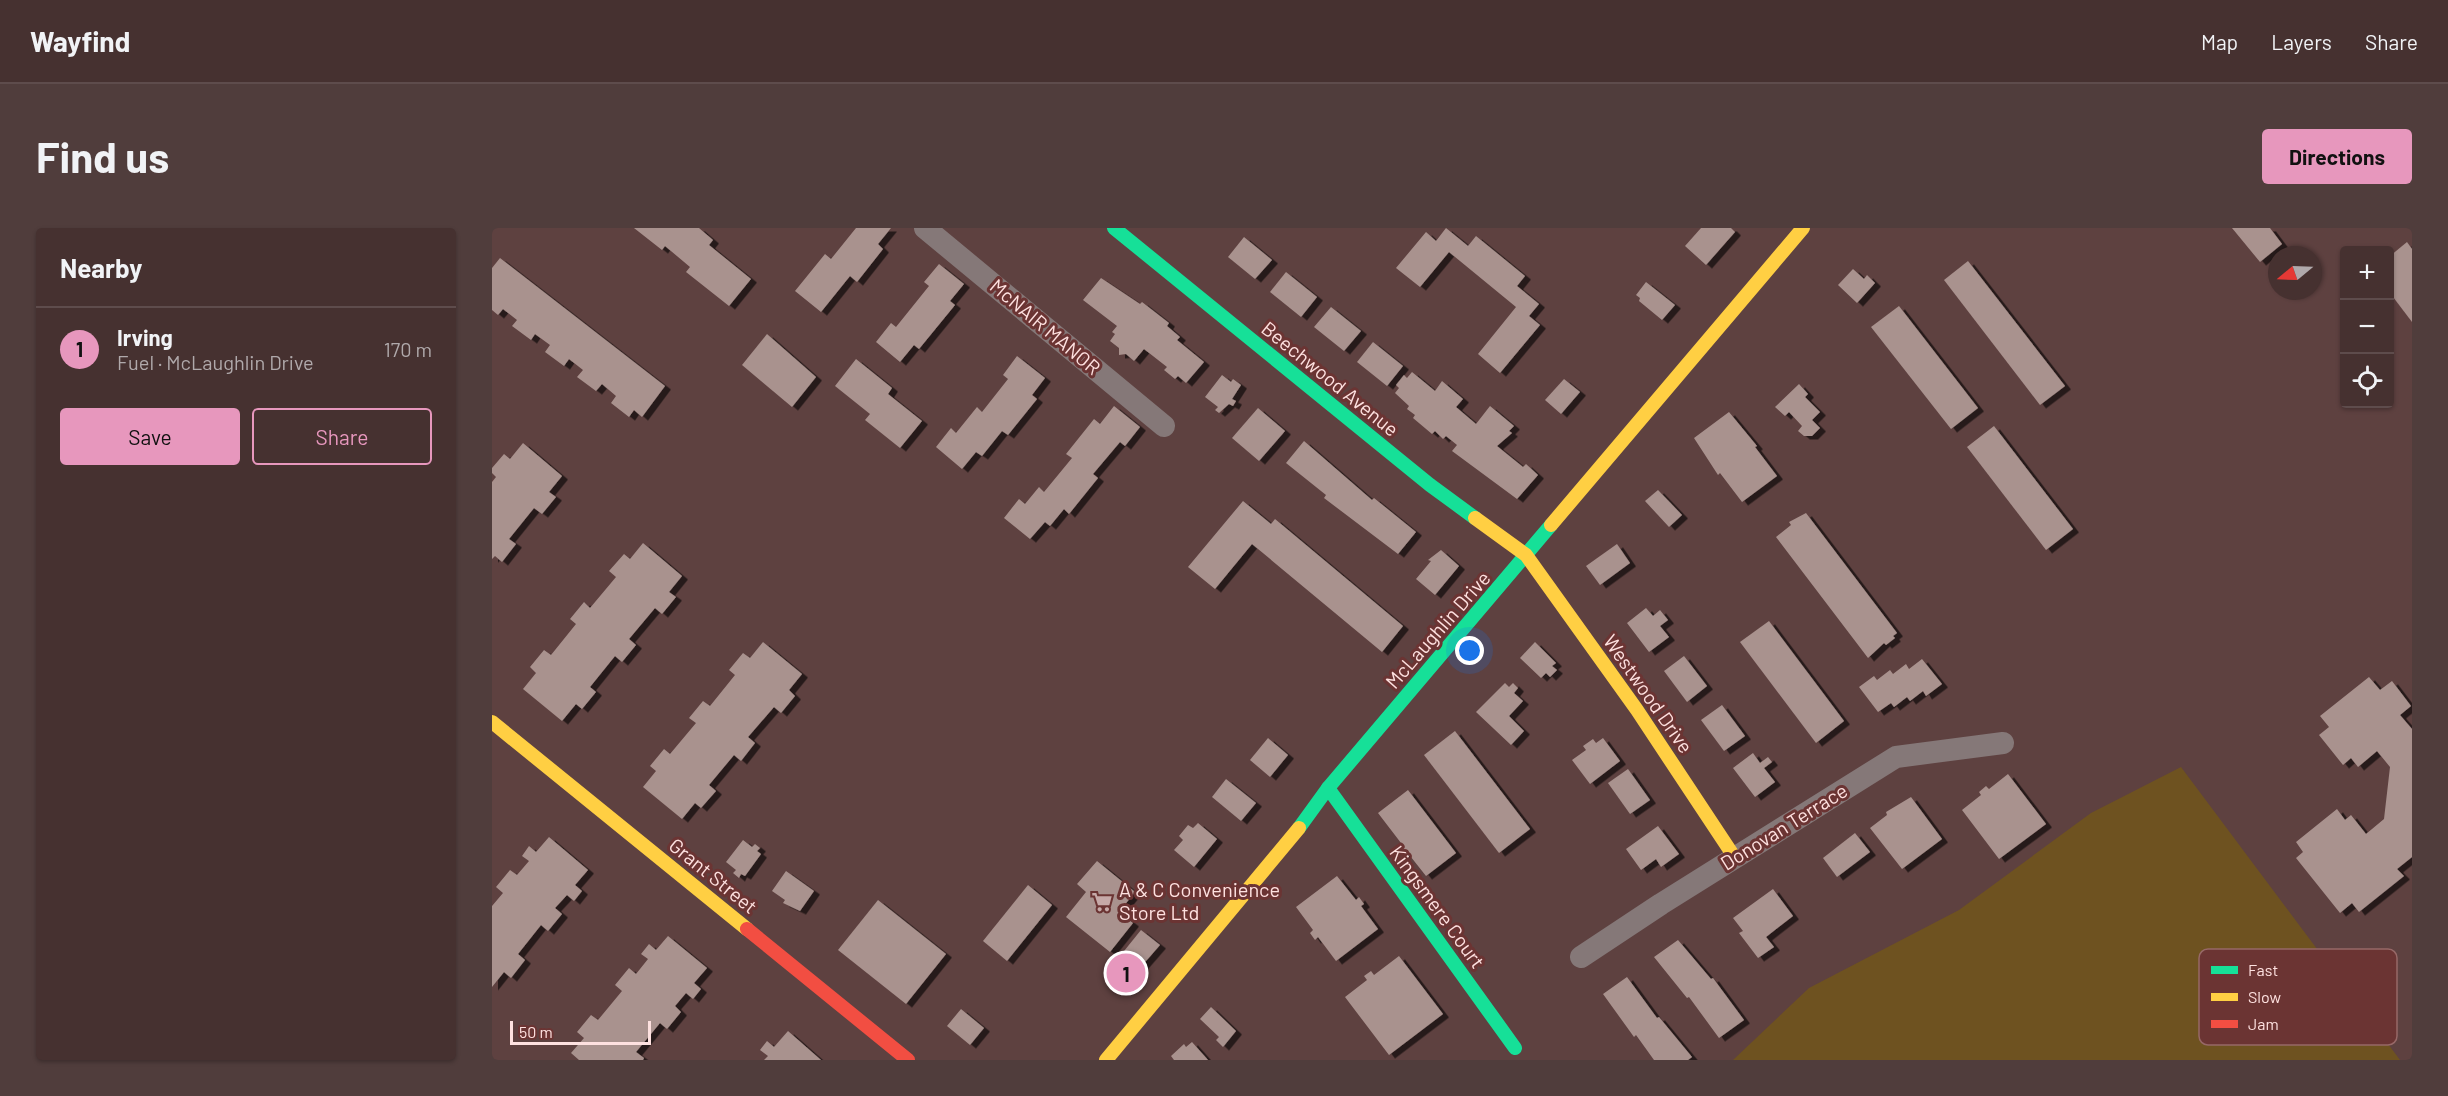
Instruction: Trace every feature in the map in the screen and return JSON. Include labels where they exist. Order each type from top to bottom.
[{"type":"street","name":"McNAIR MANOR","points":[[925,228],[1164,426]]},
{"type":"street","name":"Beechwood Avenue","points":[[1114,228],[1430,485],[1526,555]]},
{"type":"street","name":"McLaughlin Drive","points":[[1106,1060],[1319,804],[1328,788],[1803,228]]},
{"type":"street","name":"Westwood Drive","points":[[1526,555],[1637,710],[1735,858]]},
{"type":"street","name":"Grant Street","points":[[492,722],[908,1060]]},
{"type":"street","name":"Donovan Terrace","points":[[1581,957],[1896,757],[2003,743]]},
{"type":"street","name":"Kingsmere Court","points":[[1328,788],[1515,1048]]},
{"type":"shaded area","points":[[2181,767],[2317,949],[2199,949],[2199,1045],[2389,1045],[2400,1060],[1733,1060],[1809,988],[1959,910],[2091,813]]},
{"type":"building","points":[[634,228],[699,228],[713,240],[709,245],[751,279],[729,306],[686,272],[690,267],[665,246],[662,250]]},
{"type":"building","points":[[856,228],[891,228],[878,244],[883,249],[857,282],[850,276],[821,312],[795,291],[825,254],[831,259]]},
{"type":"building","points":[[1446,228],[1468,246],[1476,236],[1525,276],[1517,286],[1539,304],[1529,316],[1540,325],[1500,373],[1478,354],[1516,307],[1449,252],[1420,287],[1396,268],[1426,232],[1436,241]]},
{"type":"building","points":[[1701,228],[1731,228],[1735,232],[1706,265],[1685,246]]},
{"type":"building","points":[[2232,228],[2270,228],[2282,244],[2268,246],[2268,255],[2260,262]]},
{"type":"building","points":[[1244,237],[1272,260],[1255,279],[1228,257]]},
{"type":"building","points":[[2407,242],[2412,249],[2412,322],[2394,298],[2394,253]]},
{"type":"building","points":[[500,258],[665,386],[642,417],[634,410],[629,417],[611,403],[616,396],[602,384],[596,391],[577,377],[583,370],[569,359],[564,366],[545,352],[550,345],[535,334],[531,340],[512,326],[517,320],[503,309],[498,315],[492,310],[492,268]]},
{"type":"building","points":[[1968,261],[2065,386],[2040,405],[1944,280]]},
{"type":"building","points":[[939,264],[964,284],[950,301],[955,305],[919,349],[914,345],[900,362],[876,342],[891,323],[896,327],[929,286],[924,282]]},
{"type":"building","points":[[1853,269],[1864,279],[1867,275],[1875,283],[1857,303],[1838,285]]},
{"type":"building","points":[[1286,272],[1317,297],[1301,317],[1270,292]]},
{"type":"building","points":[[1101,278],[1140,304],[1142,302],[1169,323],[1167,326],[1180,337],[1177,340],[1204,362],[1186,383],[1178,376],[1175,379],[1164,370],[1167,367],[1144,349],[1134,361],[1126,354],[1119,355],[1119,348],[1110,341],[1115,334],[1112,332],[1117,326],[1083,300]]},
{"type":"building","points":[[1646,282],[1675,305],[1662,320],[1639,301],[1640,298],[1636,295]]},
{"type":"building","points":[[1899,306],[1978,408],[1951,429],[1871,327]]},
{"type":"building","points":[[1331,307],[1361,331],[1344,351],[1314,327]]},
{"type":"building","points":[[767,334],[816,377],[792,407],[742,365]]},
{"type":"building","points":[[1373,342],[1403,366],[1387,386],[1357,362]]},
{"type":"building","points":[[1017,356],[1045,378],[1032,395],[1037,399],[1008,435],[1002,431],[982,456],[976,452],[962,469],[936,447],[951,428],[956,433],[977,407],[982,412],[1008,379],[1003,375]]},
{"type":"building","points":[[856,359],[892,388],[888,394],[922,421],[900,448],[865,420],[870,414],[835,386]]},
{"type":"building","points":[[1412,372],[1435,391],[1442,381],[1463,399],[1456,407],[1476,424],[1490,406],[1514,426],[1509,431],[1512,433],[1497,446],[1523,467],[1526,464],[1538,475],[1517,499],[1452,451],[1457,445],[1446,436],[1443,439],[1435,431],[1432,434],[1413,418],[1415,415],[1407,409],[1409,406],[1395,393],[1399,388],[1396,385],[1404,375],[1407,378]]},
{"type":"building","points":[[1222,375],[1231,382],[1233,379],[1241,385],[1232,399],[1236,401],[1233,406],[1229,404],[1219,413],[1215,410],[1218,407],[1205,397]]},
{"type":"building","points":[[1564,379],[1580,392],[1561,414],[1545,400]]},
{"type":"building","points":[[1799,384],[1808,394],[1805,397],[1820,412],[1812,420],[1820,428],[1812,436],[1804,436],[1798,431],[1802,426],[1789,412],[1785,416],[1775,407]]},
{"type":"building","points":[[1114,406],[1140,427],[1125,446],[1120,442],[1093,474],[1098,478],[1069,514],[1064,509],[1050,526],[1045,522],[1030,539],[1004,518],[1019,499],[1025,504],[1039,487],[1044,492],[1072,458],[1066,454],[1094,419],[1100,424]]},
{"type":"building","points":[[1258,408],[1285,431],[1259,461],[1232,438]]},
{"type":"building","points":[[1729,412],[1757,446],[1755,447],[1777,476],[1742,502],[1720,473],[1718,475],[1694,438]]},
{"type":"building","points":[[1994,426],[2073,529],[2046,550],[1967,447]]},
{"type":"building","points":[[1304,441],[1372,500],[1374,498],[1416,532],[1398,554],[1324,498],[1326,495],[1286,463]]},
{"type":"building","points":[[523,443],[562,476],[549,492],[556,497],[542,514],[534,508],[509,539],[516,544],[502,562],[495,556],[492,559],[492,482],[496,477],[492,473],[492,468],[504,454],[510,459]]},
{"type":"building","points":[[1658,490],[1682,515],[1669,527],[1645,501]]},
{"type":"building","points":[[1243,501],[1271,524],[1275,519],[1403,626],[1382,652],[1252,544],[1215,589],[1188,567]]},
{"type":"building","points":[[1806,513],[1897,633],[1893,636],[1895,638],[1886,645],[1884,643],[1868,658],[1776,537],[1791,525],[1789,522]]},
{"type":"building","points":[[643,543],[682,576],[669,592],[676,597],[662,614],[655,608],[629,639],[636,645],[622,662],[615,656],[590,687],[596,692],[582,709],[576,704],[562,721],[523,689],[536,673],[530,667],[544,650],[551,655],[576,624],[570,619],[584,602],[590,608],[616,577],[609,571],[624,554],[630,559]]},
{"type":"building","points":[[1617,544],[1630,563],[1600,585],[1586,566]]},
{"type":"building","points":[[1441,550],[1459,566],[1435,595],[1416,579],[1431,561],[1428,560]]},
{"type":"building","points":[[1646,608],[1653,616],[1660,610],[1668,620],[1660,626],[1669,637],[1649,652],[1627,623]]},
{"type":"building","points":[[1769,621],[1844,721],[1816,743],[1740,642]]},
{"type":"building","points":[[763,642],[802,674],[789,690],[795,696],[781,713],[774,707],[748,737],[755,743],[741,761],[734,755],[709,785],[716,791],[701,808],[695,803],[682,819],[643,787],[656,771],[650,766],[664,749],[670,754],[696,723],[689,718],[703,701],[710,706],[735,675],[729,670],[743,653],[750,658]]},
{"type":"building","points":[[1535,642],[1556,663],[1552,666],[1557,670],[1550,677],[1546,673],[1541,678],[1520,658]]},
{"type":"building","points":[[1684,656],[1707,686],[1687,702],[1664,671]]},
{"type":"building","points":[[1922,659],[1942,684],[1926,696],[1923,691],[1910,701],[1907,697],[1894,707],[1891,703],[1878,712],[1859,687],[1874,676],[1877,680],[1890,670],[1893,674],[1906,664],[1909,669]]},
{"type":"building","points":[[2369,677],[2380,690],[2392,681],[2411,706],[2400,715],[2412,729],[2412,857],[2397,869],[2404,876],[2359,912],[2352,903],[2340,913],[2296,858],[2303,852],[2296,842],[2337,809],[2345,820],[2351,815],[2366,834],[2384,819],[2390,767],[2377,751],[2358,767],[2351,758],[2343,765],[2319,735],[2329,727],[2320,716]]},
{"type":"building","points":[[1505,683],[1509,687],[1513,683],[1518,688],[1514,693],[1523,701],[1509,716],[1524,731],[1511,745],[1476,712]]},
{"type":"building","points":[[1722,705],[1745,736],[1724,751],[1701,720]]},
{"type":"building","points":[[1455,731],[1530,829],[1499,853],[1424,755]]},
{"type":"building","points":[[1268,738],[1288,755],[1270,777],[1250,760]]},
{"type":"building","points":[[1603,738],[1620,761],[1590,784],[1572,760],[1586,750],[1583,746],[1593,739],[1596,743]]},
{"type":"building","points":[[1753,753],[1760,763],[1768,757],[1772,762],[1764,768],[1775,782],[1755,797],[1733,768]]},
{"type":"building","points":[[1628,769],[1650,800],[1630,814],[1608,783]]},
{"type":"building","points":[[2008,774],[2046,824],[1999,859],[1962,810],[1981,795],[1979,792],[1986,786],[1989,789]]},
{"type":"building","points":[[1226,779],[1256,803],[1241,821],[1212,797]]},
{"type":"building","points":[[1408,790],[1456,853],[1426,876],[1407,852],[1402,855],[1396,847],[1401,843],[1378,813]]},
{"type":"building","points":[[1911,797],[1942,839],[1902,869],[1870,828],[1887,815],[1886,812]]},
{"type":"building","points":[[1198,823],[1217,839],[1194,867],[1174,850],[1183,840],[1179,836],[1188,825],[1193,828]]},
{"type":"building","points":[[1658,826],[1679,854],[1661,867],[1656,859],[1641,870],[1626,849]]},
{"type":"building","points":[[1855,833],[1870,852],[1837,877],[1823,858]]},
{"type":"building","points":[[549,837],[588,870],[575,885],[582,891],[574,901],[567,895],[555,908],[562,914],[548,931],[541,925],[518,954],[525,960],[511,978],[504,972],[492,987],[492,906],[503,893],[496,887],[510,870],[517,875],[529,861],[522,856],[529,846],[536,852]]},
{"type":"building","points":[[743,840],[752,847],[755,844],[760,848],[757,851],[761,854],[745,876],[741,874],[739,878],[733,873],[736,870],[726,862]]},
{"type":"building","name":"A & C Convenience Store Ltd","points":[[1097,861],[1135,892],[1119,912],[1133,923],[1110,952],[1066,917],[1086,892],[1077,884]]},
{"type":"building","points":[[786,871],[814,891],[800,911],[783,903],[785,900],[772,891]]},
{"type":"building","points":[[1337,876],[1356,900],[1359,897],[1364,904],[1361,906],[1378,929],[1336,961],[1318,937],[1315,940],[1310,933],[1313,930],[1296,907]]},
{"type":"building","points":[[1028,885],[1052,905],[1007,961],[983,941]]},
{"type":"building","points":[[1773,889],[1793,916],[1766,937],[1774,947],[1758,958],[1739,933],[1743,931],[1733,918]]},
{"type":"building","points":[[878,900],[946,954],[906,1004],[838,950]]},
{"type":"building","points":[[1141,930],[1160,945],[1133,976],[1116,961]]},
{"type":"building","points":[[668,936],[707,968],[694,983],[701,989],[693,999],[686,993],[675,1006],[681,1012],[667,1029],[660,1023],[636,1052],[644,1058],[643,1060],[579,1060],[571,1053],[584,1038],[577,1032],[591,1015],[598,1020],[622,991],[615,985],[629,968],[636,974],[648,959],[641,954],[649,944],[656,950]]},
{"type":"building","points":[[1678,940],[1711,979],[1713,978],[1744,1020],[1719,1038],[1689,997],[1687,998],[1654,957]]},
{"type":"building","points":[[1399,956],[1443,1014],[1389,1055],[1345,997],[1367,980],[1364,976],[1371,971],[1374,975]]},
{"type":"building","points":[[1627,977],[1657,1018],[1659,1017],[1692,1057],[1688,1060],[1654,1060],[1636,1035],[1634,1037],[1603,994]]},
{"type":"building","points":[[1211,1007],[1236,1031],[1223,1047],[1216,1040],[1219,1037],[1200,1019]]},
{"type":"building","points":[[961,1009],[984,1028],[970,1045],[947,1026]]},
{"type":"building","points":[[788,1031],[821,1060],[764,1060],[768,1056],[760,1050],[767,1041],[774,1047]]},
{"type":"building","points":[[1192,1042],[1208,1060],[1174,1060],[1171,1056],[1184,1044],[1186,1047]]},
{"type":"traffic: fast","points":[[1114,228],[1430,485],[1475,518]]},
{"type":"traffic: fast","points":[[1299,828],[1328,788],[1551,525]]},
{"type":"traffic: fast","points":[[1328,788],[1515,1048]]},
{"type":"traffic: slow","points":[[1551,525],[1803,228]]},
{"type":"traffic: slow","points":[[1475,518],[1526,555],[1637,710],[1735,858]]},
{"type":"traffic: slow","points":[[492,722],[747,929]]},
{"type":"traffic: slow","points":[[1106,1060],[1299,828]]},
{"type":"traffic: jam","points":[[747,929],[908,1060]]},
{"type":"place","name":"A & C Convenience Store Ltd","points":[[1102,902]]},
{"type":"place","name":"Irving","points":[[1126,973]]}]
